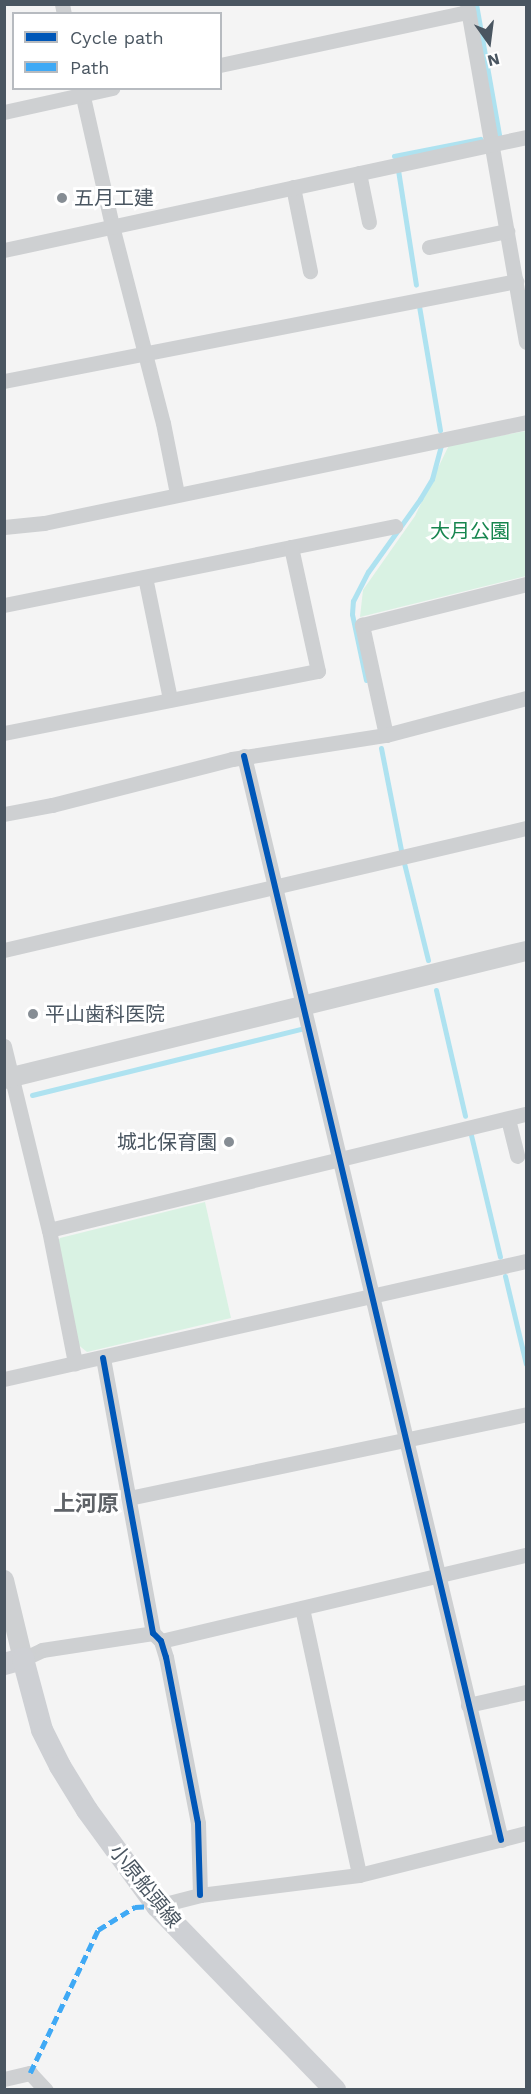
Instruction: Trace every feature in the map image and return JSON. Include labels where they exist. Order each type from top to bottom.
[{"type":"main road","name":"小原船頭線","points":[[14,1661],[42,1730],[60,1766],[87,1810],[157,1906],[335,2090]]},
{"type":"street","points":[[222,65],[468,8],[526,342]]},
{"type":"street","points":[[4,112],[97,90]]},
{"type":"street","points":[[82,92],[177,494]]},
{"type":"street","points":[[4,250],[526,137]]},
{"type":"street","points":[[359,173],[369,222]]},
{"type":"street","points":[[293,187],[310,271]]},
{"type":"street","points":[[429,247],[507,231]]},
{"type":"street","points":[[4,381],[516,281]]},
{"type":"street","points":[[4,527],[44,523],[526,422]]},
{"type":"street","points":[[4,605],[395,526]]},
{"type":"street","points":[[4,733],[318,671],[291,547]]},
{"type":"street","points":[[145,577],[170,699]]},
{"type":"street","points":[[387,735],[363,625],[526,584]]},
{"type":"street","points":[[4,814],[52,806],[244,756],[387,735],[526,698]]},
{"type":"street","points":[[244,756],[342,1160],[501,1840]]},
{"type":"street","points":[[4,950],[526,828]]},
{"type":"street","points":[[8,1078],[526,951]]},
{"type":"street","points":[[4,1046],[8,1078],[49,1230],[75,1363]]},
{"type":"street","points":[[49,1230],[526,1114]]},
{"type":"street","points":[[508,1119],[517,1156]]},
{"type":"street","points":[[4,1379],[526,1261]]},
{"type":"street","points":[[103,1358],[157,1637],[198,1823],[200,1894]]},
{"type":"street","points":[[129,1498],[526,1414]]},
{"type":"street","points":[[4,1580],[14,1661],[42,1650],[157,1637],[302,1608],[526,1555]]},
{"type":"street","points":[[302,1608],[359,1875]]},
{"type":"street","points":[[468,1705],[526,1692]]},
{"type":"street","points":[[157,1906],[200,1894],[359,1875],[526,1833]]},
{"type":"street","points":[[4,2079],[30,2073],[46,2090]]},
{"type":"green space","name":"大月公園","points":[[526,431],[526,576],[360,617],[363,590],[415,516],[449,445]]},
{"type":"green space","points":[[205,1202],[231,1318],[87,1352],[76,1343],[57,1243],[60,1238]]},
{"type":"waterway","points":[[476,4],[499,135]]},
{"type":"waterway","points":[[394,156],[480,139]]},
{"type":"waterway","points":[[398,170],[416,285]]},
{"type":"waterway","points":[[419,306],[440,430]]},
{"type":"waterway","points":[[366,680],[352,614],[353,601],[368,572],[432,479],[441,445]]},
{"type":"waterway","points":[[381,748],[401,850]]},
{"type":"waterway","points":[[404,863],[428,960]]},
{"type":"waterway","points":[[436,990],[465,1116]]},
{"type":"waterway","points":[[32,1095],[301,1029]]},
{"type":"waterway","points":[[471,1135],[500,1257]]},
{"type":"waterway","points":[[505,1276],[526,1364]]},
{"type":"marked path","points":[[30,2073],[98,1930],[135,1907],[157,1906]]},
{"type":"cycle path","points":[[244,756],[501,1840]]},
{"type":"cycle path","points":[[103,1358],[153,1633],[161,1641],[166,1657],[198,1823],[200,1895]]},
{"type":"place","name":"五月工建","points":[[62,198]]},
{"type":"place","name":"平山歯科医院","points":[[33,1014]]},
{"type":"place","name":"城北保育園","points":[[229,1142]]},
{"type":"district","name":"上河原","points":[[86,1504]]}]
